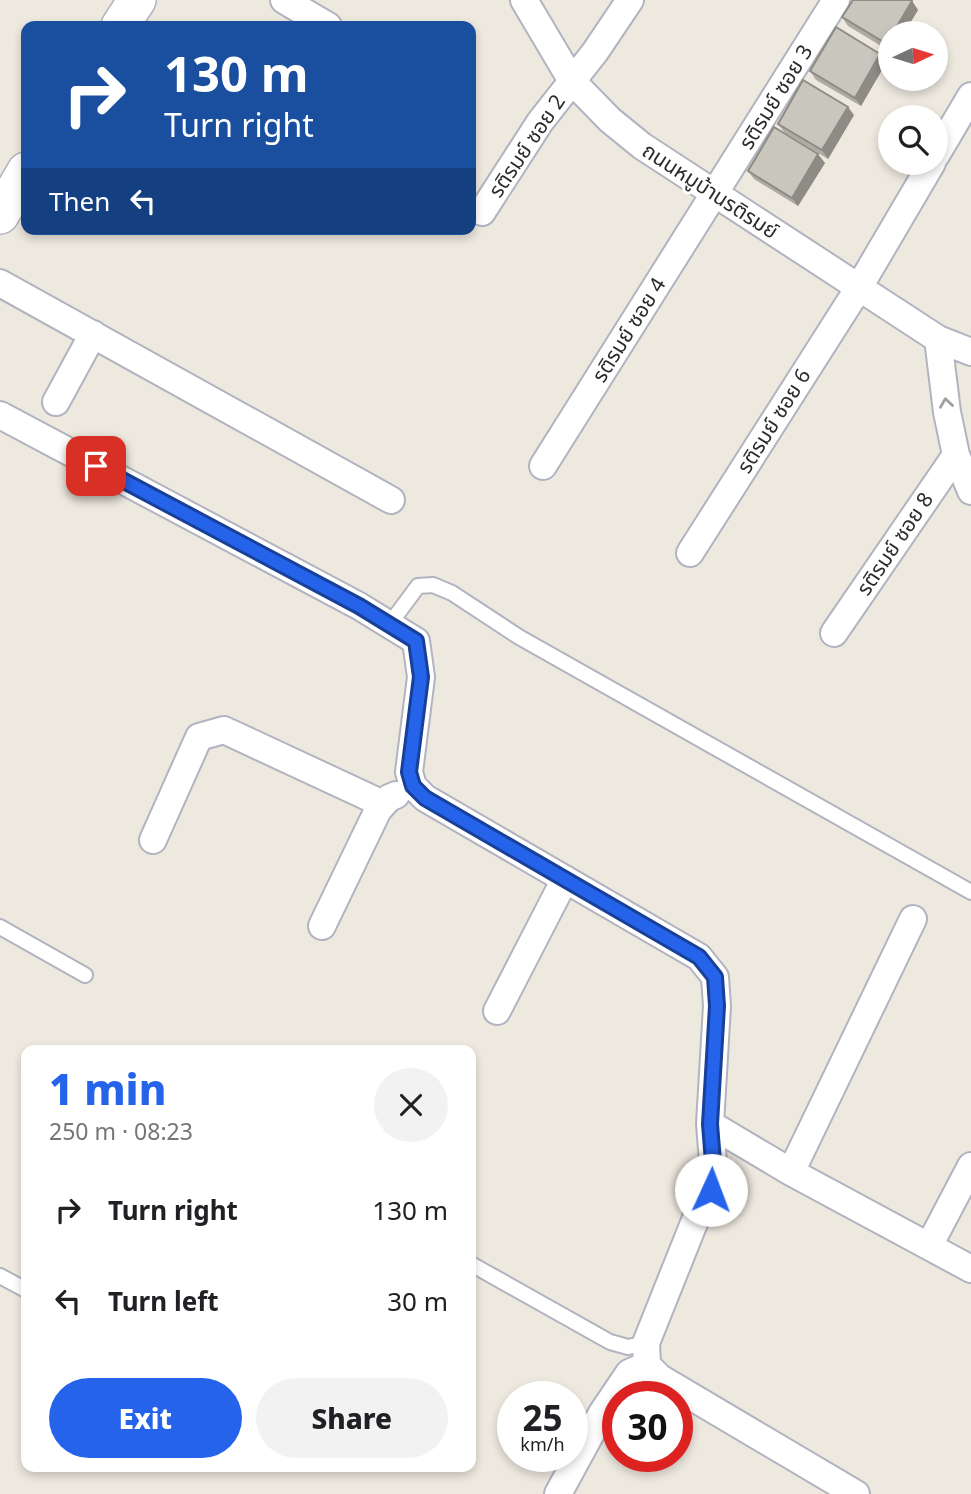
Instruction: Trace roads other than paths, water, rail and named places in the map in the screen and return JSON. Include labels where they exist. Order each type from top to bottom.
[{"type":"street","points":[[123,21],[137,0]]},
{"type":"street","points":[[284,0],[320,21]]},
{"type":"street","name":"ถนนหมูบ้านรติรมย์","points":[[524,0],[572,81],[610,120],[642,146],[858,289],[938,339],[971,352]]},
{"type":"street","name":"รติรมย์ ซอย 2","points":[[482,212],[540,122],[595,52],[630,0]]},
{"type":"street","name":"รติรมย์ ซอย 3","points":[[716,194],[836,0]]},
{"type":"street","points":[[948,135],[971,96]]},
{"type":"street","points":[[0,215],[16,173]]},
{"type":"street","name":"รติรมย์ ซอย 6","points":[[690,553],[858,289],[925,175]]},
{"type":"street","name":"รติรมย์ ซอย 4","points":[[543,466],[716,194]]},
{"type":"street","points":[[0,283],[391,500]]},
{"type":"street","points":[[56,402],[93,334]]},
{"type":"street","points":[[938,339],[947,412],[956,455],[971,491]]},
{"type":"street","points":[[0,415],[359,606],[416,641],[421,677],[409,772],[413,786],[425,798],[699,957],[715,977],[717,1006],[710,1124],[714,1174],[711,1190],[704,1198],[646,1354],[629,1373],[602,1413],[558,1494]]},
{"type":"street","name":"รติรมย์ ซอย 8","points":[[834,633],[956,455]]},
{"type":"street","points":[[153,840],[199,737],[213,731],[224,730],[383,804]]},
{"type":"street","points":[[322,926],[378,810],[389,798],[413,786]]},
{"type":"street","points":[[497,1011],[565,879]]},
{"type":"street","points":[[790,1171],[913,919]]},
{"type":"street","points":[[710,1124],[790,1171],[971,1269]]},
{"type":"street","points":[[929,1246],[971,1166]]},
{"type":"street","points":[[646,1354],[660,1378],[856,1494]]},
{"type":"lane","points":[[389,625],[418,586],[433,585],[452,593],[519,637],[971,892]]},
{"type":"lane","points":[[0,927],[85,975]]},
{"type":"lane","points":[[476,1268],[610,1342],[646,1354]]},
{"type":"lane","points":[[0,1276],[21,1287]]}]
